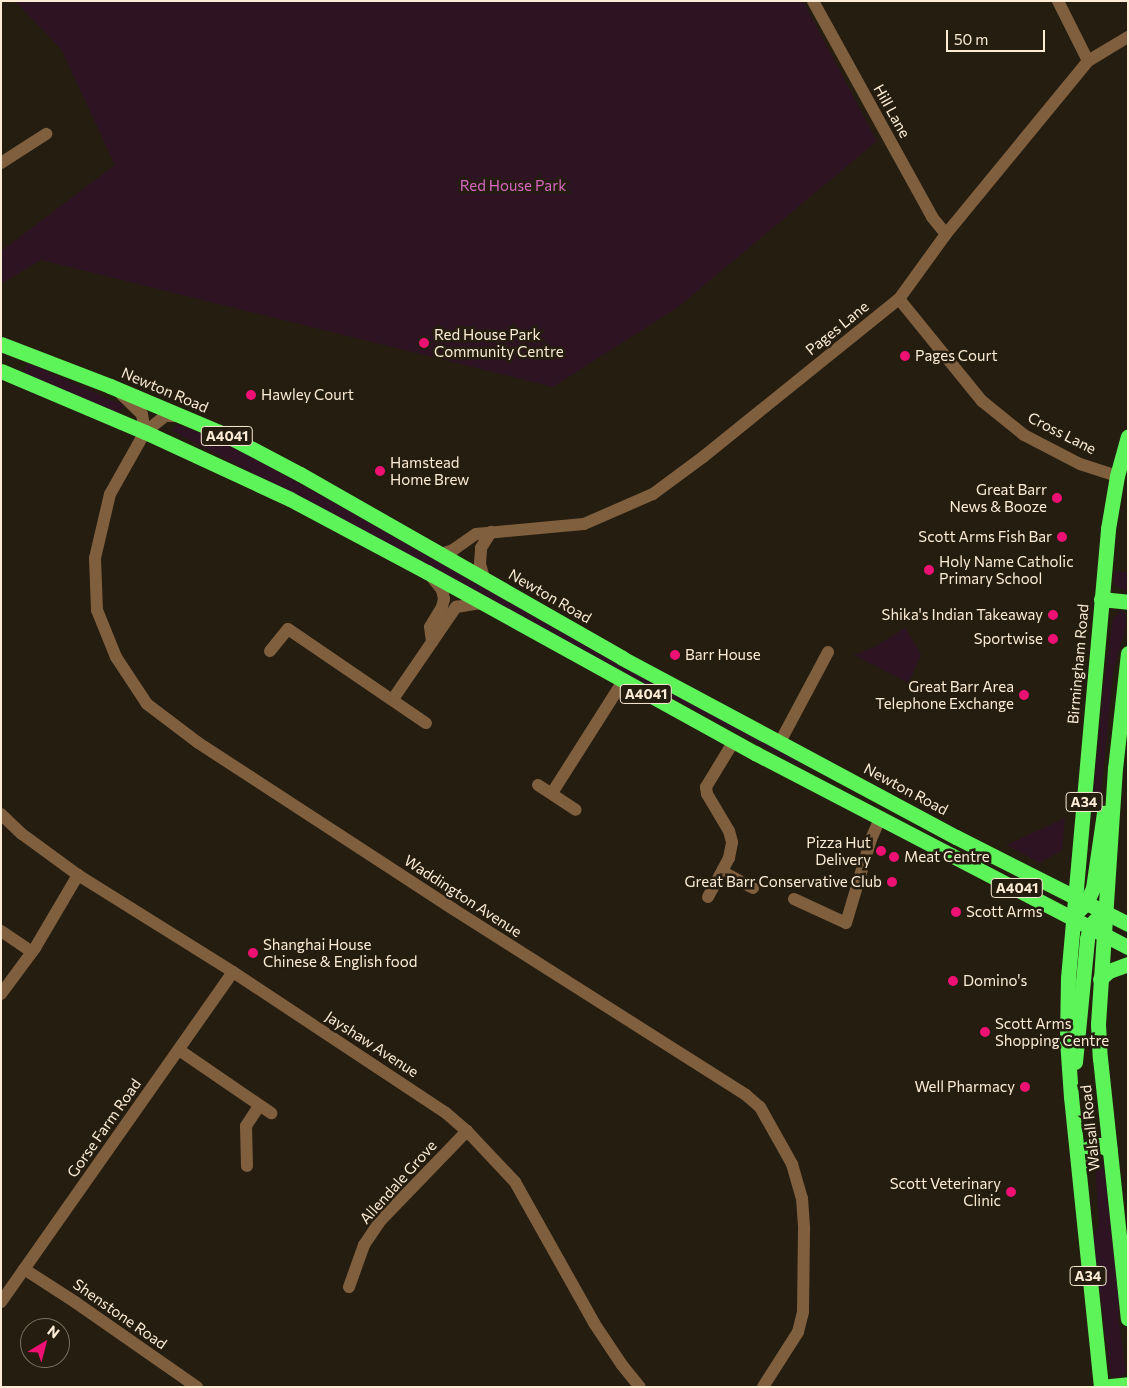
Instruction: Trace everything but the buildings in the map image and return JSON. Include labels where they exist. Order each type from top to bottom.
[{"type":"highway","name":"Newton Road","points":[[1,344],[110,386],[224,434],[300,474],[622,658],[1080,900]]},
{"type":"highway","name":"A4041","points":[[1,371],[145,432],[290,499],[428,572],[481,603],[734,741],[1072,916],[1128,947]]},
{"type":"highway","name":"Birmingham Road","points":[[1080,900],[1090,707],[1108,529],[1122,476],[1128,436]]},
{"type":"highway","points":[[1102,599],[1128,602]]},
{"type":"highway","name":"A34","points":[[1096,930],[1106,912],[1115,768],[1128,653]]},
{"type":"highway","name":"A34","points":[[1072,916],[1080,900],[1092,888],[1103,816],[1115,768]]},
{"type":"highway","name":"A4041","points":[[1080,900],[1128,924]]},
{"type":"highway","name":"Walsall Road","points":[[1072,916],[1067,1031],[1071,1097],[1080,1164],[1088,1277],[1101,1387]]},
{"type":"highway","name":"Walsall Road","points":[[1071,1097],[1096,930]]},
{"type":"highway","name":"Walsall Road","points":[[1096,930],[1100,979],[1100,1058],[1128,1320]]},
{"type":"highway","points":[[1100,979],[1109,971],[1128,964]]},
{"type":"highway","points":[[1080,1164],[1085,1150],[1093,1146],[1100,1145],[1110,1150]]},
{"type":"highway","points":[[1101,1387],[1128,1384]]},
{"type":"street","name":"Hill Lane","points":[[814,1],[932,217],[946,234]]},
{"type":"street","points":[[1058,1],[1088,61]]},
{"type":"street","name":"Pages Lane","points":[[441,554],[453,550],[476,534],[584,524],[652,494],[703,456],[899,299],[946,234],[1088,61],[1128,37]]},
{"type":"street","points":[[1,163],[46,134]]},
{"type":"street","name":"Cross Lane","points":[[899,299],[982,401],[1024,435],[1080,464],[1122,476]]},
{"type":"street","points":[[110,386],[142,414],[145,432]]},
{"type":"street","name":"Waddington Avenue","points":[[183,416],[165,416],[145,432],[110,494],[95,558],[97,610],[116,657],[147,704],[197,742],[452,909],[746,1095],[760,1107],[792,1164],[802,1198],[804,1230],[803,1312],[798,1332],[763,1387]]},
{"type":"street","points":[[484,578],[480,564],[481,548],[491,532]]},
{"type":"street","points":[[428,572],[442,590],[444,599],[442,607],[430,627],[432,642]]},
{"type":"street","points":[[393,699],[456,607],[481,603]]},
{"type":"street","points":[[270,651],[288,629],[426,723]]},
{"type":"street","points":[[780,742],[828,652]]},
{"type":"street","points":[[552,793],[623,681]]},
{"type":"street","points":[[708,898],[729,858],[732,842],[729,830],[707,794],[706,787],[734,741]]},
{"type":"street","points":[[538,785],[576,810]]},
{"type":"street","name":"Jayshaw Avenue","points":[[1,814],[22,834],[78,875],[233,972],[446,1113],[515,1182],[594,1323],[637,1386]]},
{"type":"street","points":[[794,898],[846,923],[871,839],[882,818]]},
{"type":"street","points":[[723,872],[753,888]]},
{"type":"street","points":[[1,994],[32,952],[78,875]]},
{"type":"street","points":[[1,931],[32,952]]},
{"type":"street","name":"Gorse Farm Road","points":[[1,1302],[233,972]]},
{"type":"street","points":[[179,1050],[271,1114]]},
{"type":"street","points":[[247,1166],[246,1126],[259,1106]]},
{"type":"street","name":"Allendale Grove","points":[[349,1287],[364,1245],[381,1220],[466,1131]]},
{"type":"street","name":"Shenstone Road","points":[[24,1269],[197,1387]]},
{"type":"green space","name":"Red House Park","points":[[15,1],[803,1],[877,141],[678,307],[553,387],[41,260],[1,284],[1,252],[115,165],[61,49]]},
{"type":"green space","points":[[28,363],[123,405],[119,415],[24,373]]},
{"type":"green space","points":[[176,424],[224,442],[660,687],[801,760],[799,765],[600,660],[385,542],[172,431]]},
{"type":"green space","points":[[1114,571],[1128,573],[1128,592],[1114,585]]},
{"type":"green space","points":[[1120,611],[1125,612],[1126,625],[1113,673],[1101,797],[1093,796],[1104,683],[1113,618]]},
{"type":"green space","points":[[905,628],[921,654],[909,683],[854,655],[876,646]]},
{"type":"green space","points":[[1065,818],[1062,850],[1040,863],[1006,845]]},
{"type":"green space","points":[[1103,1161],[1120,1299],[1118,1316],[1126,1373],[1120,1377],[1111,1377],[1093,1238],[1099,1224],[1095,1163]]},
{"type":"place","name":"Red House Park Community Centre","points":[[424,343]]},
{"type":"place","name":"Pages Court","points":[[905,356]]},
{"type":"place","name":"Hawley Court","points":[[251,395]]},
{"type":"place","name":"Hamstead Home Brew","points":[[380,471]]},
{"type":"place","name":"Great Barr News & Booze","points":[[1057,498]]},
{"type":"place","name":"Scott Arms Fish Bar","points":[[1062,537]]},
{"type":"place","name":"Holy Name Catholic Primary School","points":[[929,570]]},
{"type":"place","name":"Shika's Indian Takeaway","points":[[1053,615]]},
{"type":"place","name":"Sportwise","points":[[1053,639]]},
{"type":"place","name":"Barr House","points":[[675,655]]},
{"type":"place","name":"Great Barr Area Telephone Exchange","points":[[1024,695]]},
{"type":"place","name":"Pizza Hut Delivery","points":[[881,851]]},
{"type":"place","name":"Meat Centre","points":[[894,857]]},
{"type":"place","name":"Great Barr Conservative Club","points":[[892,882]]},
{"type":"place","name":"Scott Arms","points":[[956,912]]},
{"type":"place","name":"Shanghai House Chinese & English food","points":[[253,953]]},
{"type":"place","name":"Domino's","points":[[953,981]]},
{"type":"place","name":"Scott Arms Shopping Centre","points":[[985,1032]]},
{"type":"place","name":"Well Pharmacy","points":[[1025,1087]]},
{"type":"place","name":"Scott Veterinary Clinic","points":[[1011,1192]]}]
